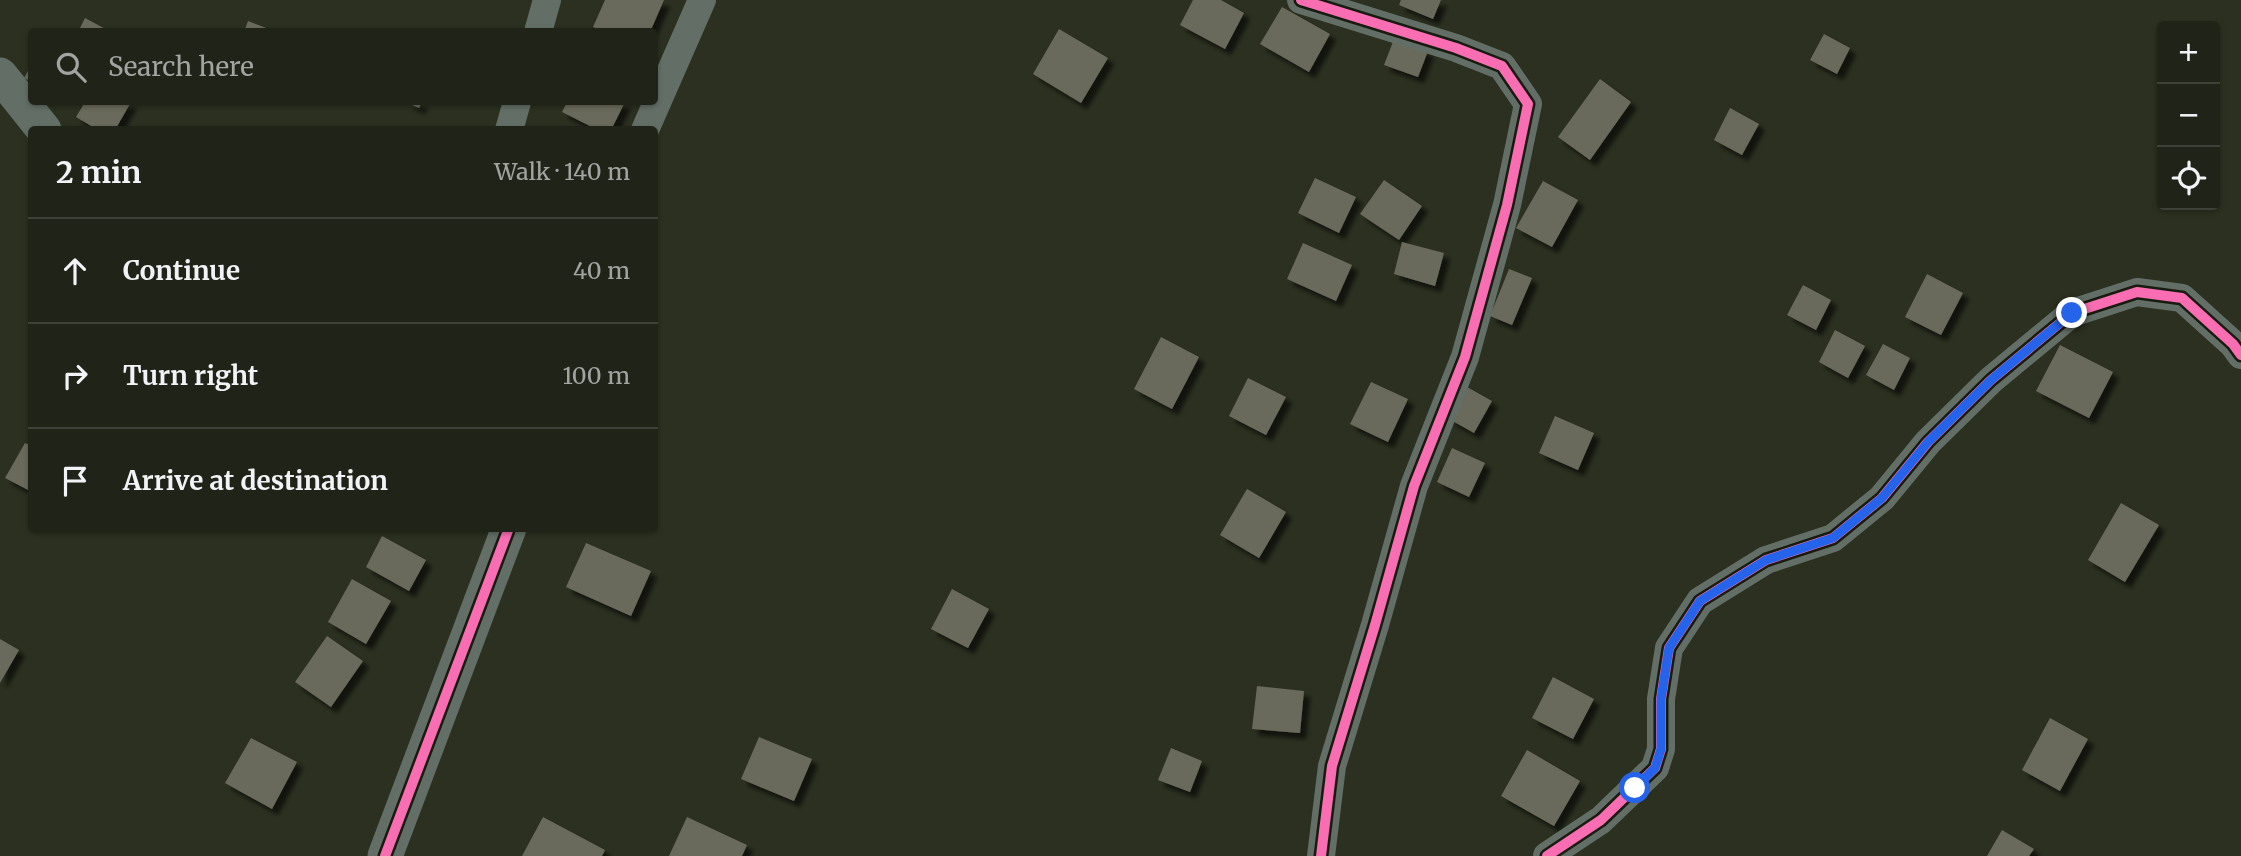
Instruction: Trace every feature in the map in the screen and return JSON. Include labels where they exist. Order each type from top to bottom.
[{"type":"street","points":[[539,28],[547,0]]},
{"type":"street","points":[[658,100],[702,0]]},
{"type":"street","points":[[1301,0],[1456,48],[1502,66],[1528,104],[1507,205],[1465,358],[1414,486],[1332,766],[1321,856]]},
{"type":"street","points":[[0,75],[41,126]]},
{"type":"street","points":[[510,126],[516,105]]},
{"type":"street","points":[[647,126],[656,105]]},
{"type":"street","points":[[1547,856],[1601,820],[1655,768],[1661,749],[1661,699],[1669,648],[1700,601],[1766,560],[1833,538],[1882,498],[1928,442],[1991,380],[2072,313],[2137,292],[2182,298],[2233,344],[2241,355]]},
{"type":"street","points":[[385,856],[507,532]]},
{"type":"building","points":[[605,0],[664,0],[652,28],[593,27]]},
{"type":"building","points":[[1193,0],[1221,0],[1244,13],[1225,49],[1180,25]]},
{"type":"building","points":[[1401,0],[1441,0],[1433,19],[1399,5]]},
{"type":"building","points":[[1282,7],[1330,34],[1309,72],[1260,44]]},
{"type":"building","points":[[85,18],[104,28],[80,28]]},
{"type":"building","points":[[248,21],[266,28],[245,28]]},
{"type":"building","points":[[1059,29],[1108,58],[1081,103],[1033,74]]},
{"type":"building","points":[[1824,34],[1850,48],[1837,74],[1810,60]]},
{"type":"building","points":[[1394,39],[1428,51],[1418,77],[1384,65]]},
{"type":"building","points":[[1600,79],[1631,102],[1590,160],[1558,137]]},
{"type":"building","points":[[83,105],[129,105],[117,126],[91,126],[76,117]]},
{"type":"building","points":[[566,105],[624,105],[613,126],[590,126],[562,112]]},
{"type":"building","points":[[1730,108],[1759,124],[1742,155],[1714,140]]},
{"type":"building","points":[[1315,178],[1356,197],[1339,233],[1298,213]]},
{"type":"building","points":[[1384,180],[1422,206],[1399,240],[1360,214]]},
{"type":"building","points":[[1543,181],[1578,200],[1552,247],[1516,228]]},
{"type":"building","points":[[1402,242],[1444,253],[1435,286],[1394,274]]},
{"type":"building","points":[[1303,243],[1352,265],[1336,301],[1287,279]]},
{"type":"building","points":[[1509,269],[1532,278],[1512,325],[1490,316]]},
{"type":"building","points":[[1927,274],[1963,293],[1941,335],[1905,317]]},
{"type":"building","points":[[1803,285],[1831,300],[1816,330],[1787,315]]},
{"type":"building","points":[[1835,330],[1865,346],[1848,378],[1819,362]]},
{"type":"building","points":[[1161,337],[1199,357],[1172,409],[1134,389]]},
{"type":"building","points":[[1883,344],[1910,358],[1894,390],[1866,375]]},
{"type":"building","points":[[2060,345],[2113,372],[2089,418],[2036,391]]},
{"type":"building","points":[[1248,378],[1286,397],[1266,435],[1229,416]]},
{"type":"building","points":[[1371,382],[1408,399],[1388,442],[1350,424]]},
{"type":"building","points":[[1467,387],[1492,401],[1474,433],[1449,419]]},
{"type":"building","points":[[1555,416],[1594,433],[1578,470],[1539,453]]},
{"type":"building","points":[[25,443],[28,444],[28,490],[5,478]]},
{"type":"building","points":[[1452,448],[1485,463],[1469,497],[1437,482]]},
{"type":"building","points":[[1247,489],[1286,512],[1259,558],[1220,535]]},
{"type":"building","points":[[2121,503],[2159,525],[2125,582],[2088,560]]},
{"type":"building","points":[[382,536],[426,560],[409,591],[366,567]]},
{"type":"building","points":[[586,543],[651,571],[631,616],[566,587]]},
{"type":"building","points":[[352,579],[391,601],[366,644],[328,622]]},
{"type":"building","points":[[952,589],[989,609],[968,648],[931,629]]},
{"type":"building","points":[[327,636],[363,661],[331,707],[295,682]]},
{"type":"building","points":[[0,639],[19,650],[0,683]]},
{"type":"building","points":[[1553,677],[1594,699],[1573,739],[1532,718]]},
{"type":"building","points":[[1257,686],[1304,691],[1300,733],[1252,729]]},
{"type":"building","points":[[2050,718],[2088,739],[2060,791],[2022,770]]},
{"type":"building","points":[[759,737],[812,759],[794,801],[741,779]]},
{"type":"building","points":[[251,738],[297,762],[272,809],[225,783]]},
{"type":"building","points":[[1171,748],[1202,761],[1190,792],[1158,780]]},
{"type":"building","points":[[1527,750],[1580,781],[1554,826],[1501,796]]},
{"type":"building","points":[[543,817],[605,850],[602,856],[522,856]]},
{"type":"building","points":[[687,817],[747,845],[742,856],[669,856]]},
{"type":"building","points":[[2002,830],[2034,849],[2029,856],[1987,856]]},
{"type":"cycle path","points":[[1301,0],[1456,48],[1502,66],[1528,104],[1507,205],[1465,357],[1414,486],[1332,766],[1321,856]]},
{"type":"cycle path","points":[[1547,856],[1601,820],[1655,768],[1661,749],[1661,699],[1669,648],[1700,601],[1766,560],[1833,538],[1882,498],[1928,442],[1991,380],[2072,313],[2137,292],[2182,298],[2233,344],[2241,355]]},
{"type":"cycle path","points":[[385,856],[507,532]]},
{"type":"route","points":[[1635,788],[1655,768],[1661,749],[1661,699],[1669,648],[1700,601],[1766,560],[1833,538],[1882,498],[1928,442],[1991,380],[2072,313]]}]
